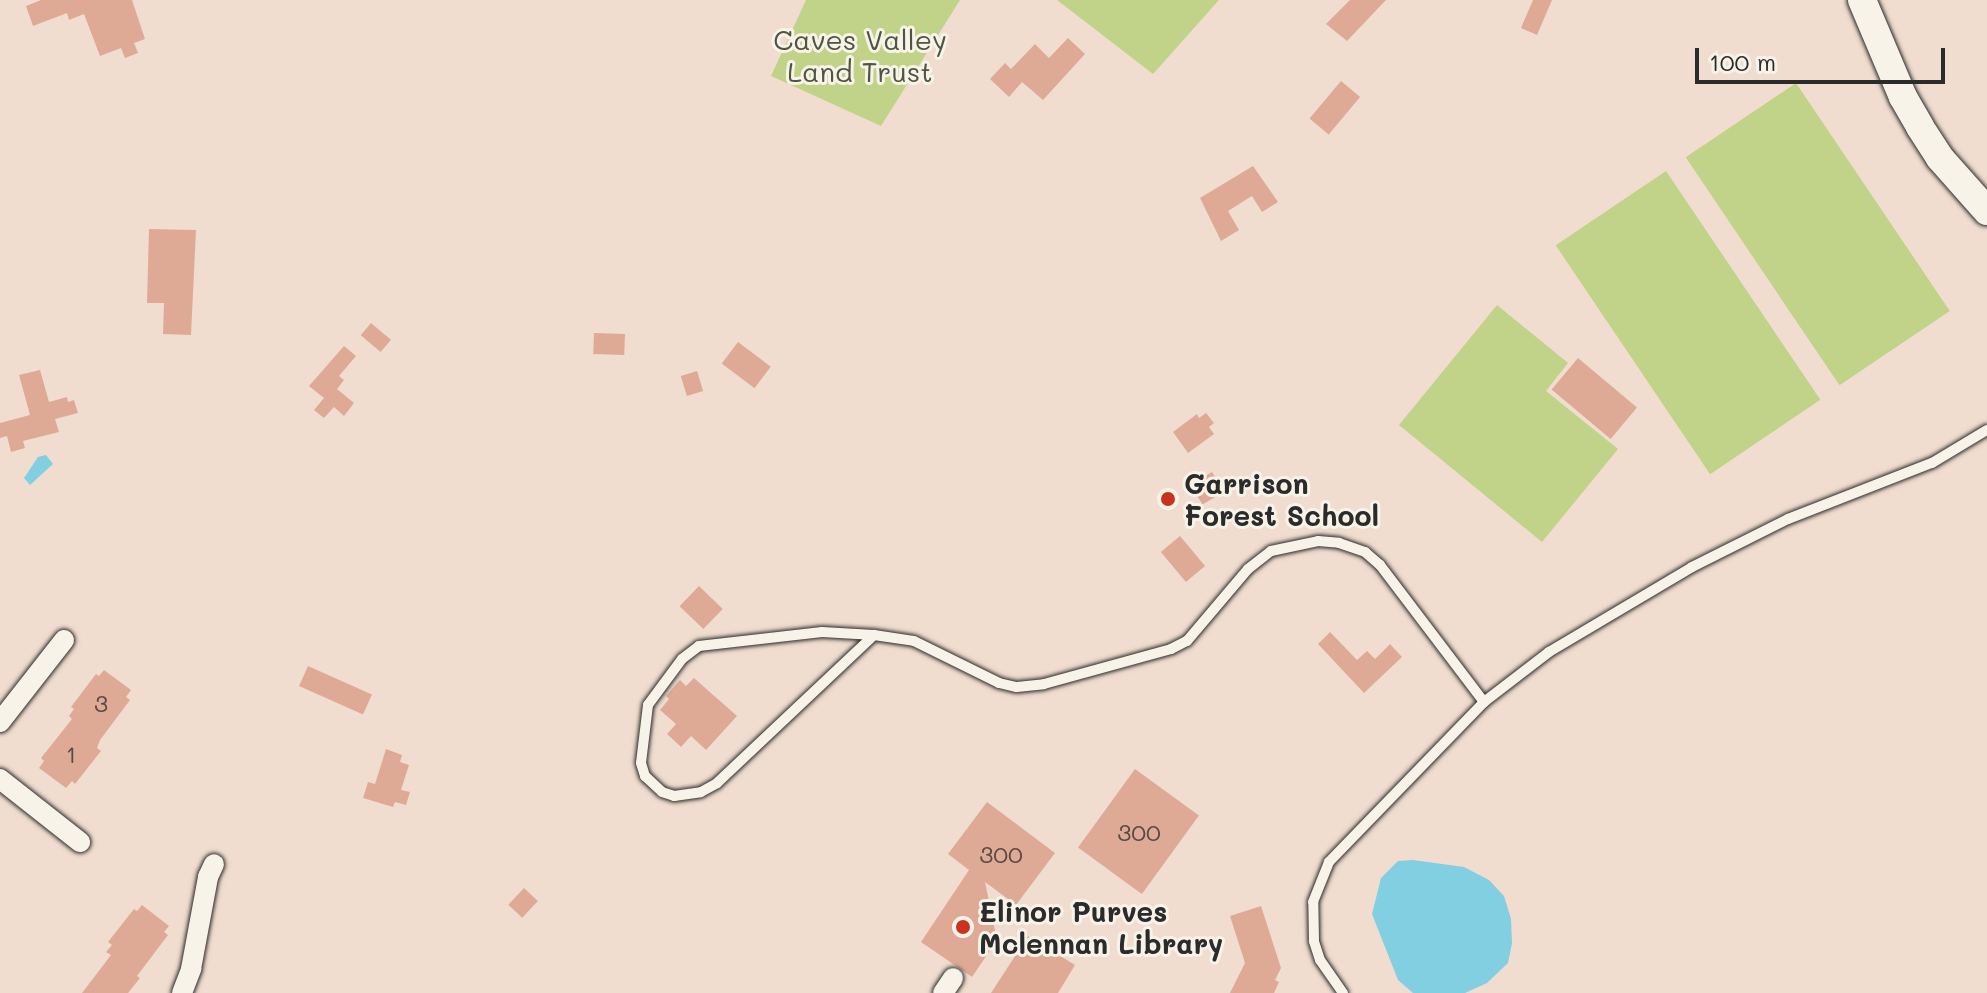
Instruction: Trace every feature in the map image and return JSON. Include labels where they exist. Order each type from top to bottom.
[{"type":"main road","points":[[1862,0],[1920,127],[1940,158],[1987,211]]},
{"type":"street","points":[[0,722],[64,640]]},
{"type":"street","points":[[0,779],[80,842]]},
{"type":"street","points":[[182,993],[191,969],[208,877],[214,864]]},
{"type":"lane","points":[[1343,993],[1320,960],[1314,941],[1313,902],[1329,862],[1484,702],[1549,652],[1692,567],[1788,519],[1932,463],[1987,430]]},
{"type":"lane","points":[[874,635],[717,783],[701,792],[674,796],[662,792],[645,776],[641,763],[648,705],[666,677],[699,646],[822,632],[874,635],[914,641],[999,683],[1017,687],[1044,684],[1171,649],[1187,641],[1248,569],[1271,551],[1318,541],[1339,543],[1365,552],[1380,565],[1484,702]]},
{"type":"green space","name":"Caves Valley Land Trust","points":[[806,0],[960,0],[881,126],[771,76]]},
{"type":"green space","points":[[1057,0],[1219,0],[1153,74]]},
{"type":"green space","points":[[1796,83],[1950,311],[1840,385],[1686,157]]},
{"type":"green space","points":[[1666,171],[1820,400],[1710,474],[1556,245]]},
{"type":"green space","points":[[1497,305],[1568,363],[1546,391],[1618,449],[1542,542],[1399,425]]},
{"type":"water","points":[[46,455],[53,464],[30,485],[24,478],[38,457]]},
{"type":"water","points":[[1398,861],[1464,867],[1489,880],[1504,896],[1511,919],[1512,943],[1508,963],[1487,983],[1465,993],[1413,993],[1398,980],[1372,914],[1381,878]]},
{"type":"building","points":[[41,0],[132,0],[145,39],[134,43],[138,53],[125,58],[121,48],[100,56],[84,14],[69,20],[67,13],[33,26],[26,6]]},
{"type":"building","points":[[1350,0],[1386,0],[1347,41],[1326,24]]},
{"type":"building","points":[[1533,0],[1552,0],[1537,35],[1521,28]]},
{"type":"building","points":[[1068,38],[1085,54],[1043,100],[1022,82],[1009,97],[990,79],[1005,63],[1011,69],[1035,44],[1049,58]]},
{"type":"building","points":[[1341,81],[1360,97],[1329,135],[1310,119]]},
{"type":"building","points":[[1253,166],[1278,202],[1262,212],[1252,196],[1228,211],[1239,230],[1221,241],[1200,198]]},
{"type":"building","points":[[149,229],[196,230],[191,335],[163,334],[164,303],[147,303]]},
{"type":"building","points":[[371,323],[391,340],[381,352],[361,335]]},
{"type":"building","points":[[594,333],[625,334],[624,355],[593,354]]},
{"type":"building","points":[[738,342],[771,367],[754,388],[722,364]]},
{"type":"building","points":[[344,346],[356,356],[339,376],[344,380],[337,389],[354,403],[344,416],[334,407],[324,418],[314,410],[324,398],[309,386]]},
{"type":"building","points":[[1578,358],[1637,407],[1611,439],[1552,389]]},
{"type":"building","points":[[40,370],[49,402],[67,397],[68,402],[74,400],[78,413],[55,419],[59,432],[23,441],[25,448],[11,452],[7,436],[0,438],[0,423],[30,415],[19,375]]},
{"type":"building","points":[[697,371],[703,391],[687,396],[681,376]]},
{"type":"building","points":[[1206,413],[1214,423],[1209,427],[1214,434],[1188,453],[1173,432],[1197,414],[1199,418]]},
{"type":"building","points":[[1212,472],[1224,492],[1202,505],[1191,485]]},
{"type":"building","points":[[1180,536],[1205,566],[1186,582],[1161,552]]},
{"type":"building","points":[[699,586],[723,609],[703,629],[680,606]]},
{"type":"building","points":[[1330,632],[1357,660],[1367,651],[1375,659],[1390,644],[1402,657],[1364,693],[1318,644]]},
{"type":"building","points":[[308,666],[372,694],[363,715],[299,686]]},
{"type":"building","points":[[104,670],[131,690],[126,697],[130,700],[100,740],[97,748],[101,751],[75,784],[72,781],[66,788],[39,768],[44,761],[41,758],[72,719],[69,716],[74,709],[71,707],[96,674],[99,676]]},
{"type":"building","points":[[694,678],[737,716],[706,750],[691,736],[681,747],[667,734],[676,724],[660,710],[669,699],[666,696],[680,680],[686,686]]},
{"type":"building","points":[[386,749],[402,755],[400,762],[409,765],[401,790],[410,792],[406,805],[395,802],[393,807],[363,798],[368,782],[375,784]]},
{"type":"building","points":[[1135,769],[1199,815],[1142,894],[1078,847]]},
{"type":"building","points":[[987,802],[1055,853],[1016,905],[985,882],[997,940],[972,977],[921,942],[969,870],[948,854]]},
{"type":"building","points":[[524,888],[538,901],[522,918],[508,905]]},
{"type":"building","points":[[142,905],[169,926],[164,932],[168,935],[137,976],[140,978],[128,993],[82,993],[111,955],[106,952],[112,945],[108,942],[134,909],[137,911]]},
{"type":"building","points":[[1261,906],[1281,968],[1275,980],[1279,982],[1274,993],[1230,993],[1245,963],[1230,916]]},
{"type":"building","points":[[1028,936],[1075,965],[1058,993],[991,993]]},
{"type":"place","name":"Garrison Forest School","points":[[1168,499]]},
{"type":"place","name":"Elinor Purves Mclennan Library","points":[[963,927]]}]
